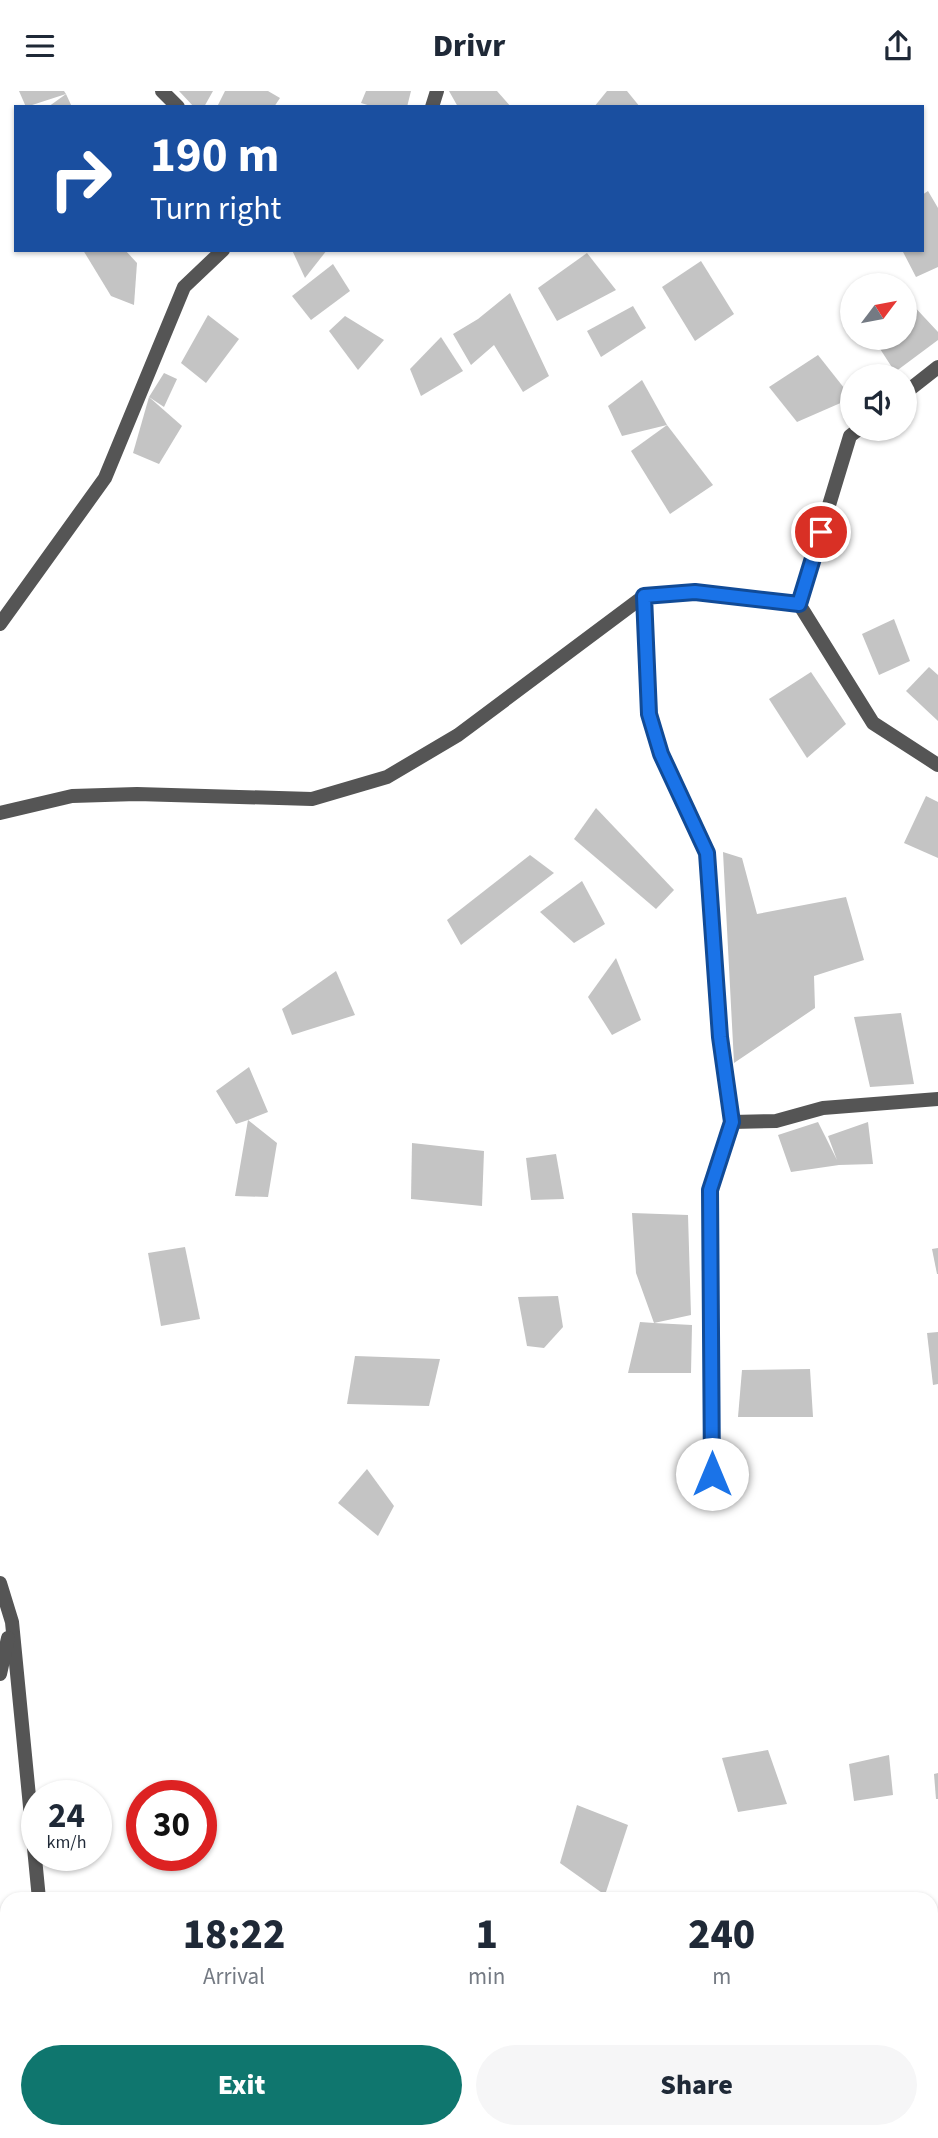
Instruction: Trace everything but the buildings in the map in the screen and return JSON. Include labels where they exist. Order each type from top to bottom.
[{"type":"street","points":[[162,91],[176,105]]},
{"type":"street","points":[[0,624],[105,478],[184,287],[221,252]]},
{"type":"street","points":[[917,384],[938,367]]},
{"type":"street","points":[[848,441],[799,604],[873,723],[938,765]]},
{"type":"street","points":[[0,813],[72,796],[137,794],[312,799],[387,777],[458,735],[644,596],[695,592],[799,604]]},
{"type":"street","points":[[644,596],[649,714],[661,754],[707,853],[720,1037],[732,1122],[710,1190],[712,1474]]},
{"type":"street","points":[[732,1122],[776,1121],[824,1108],[938,1099]]},
{"type":"street","points":[[0,1583],[12,1622],[38,1892]]},
{"type":"street","points":[[0,1674],[12,1622]]},
{"type":"route","points":[[712,1474],[710,1190],[732,1122],[720,1037],[707,853],[661,754],[649,714],[644,596],[695,592],[799,604],[821,532]]}]
